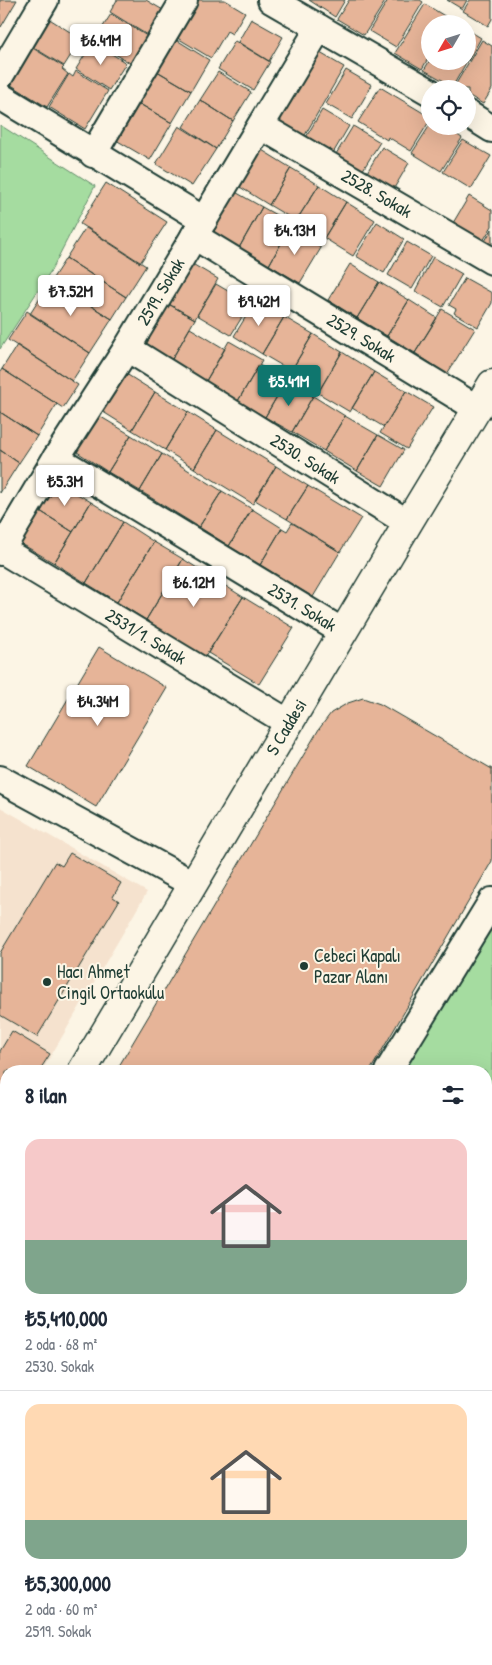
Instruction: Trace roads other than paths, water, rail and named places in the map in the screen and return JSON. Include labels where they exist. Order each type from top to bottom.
[{"type":"main road","name":"S Caddesi","points":[[86,1065],[492,384]]},
{"type":"street","points":[[0,76],[45,0]]},
{"type":"street","points":[[93,154],[184,0]]},
{"type":"street","points":[[271,0],[421,87]]},
{"type":"street","name":"2519. Sokak","points":[[1,551],[8,518],[56,458],[127,348],[319,28]]},
{"type":"street","name":"2529. Sokak","points":[[0,96],[93,154],[199,228],[478,409]]},
{"type":"street","points":[[476,119],[492,129]]},
{"type":"street","name":"2528. Sokak","points":[[261,126],[492,261]]},
{"type":"street","name":"2530. Sokak","points":[[127,348],[408,523]]},
{"type":"street","name":"2531. Sokak","points":[[56,458],[343,632]]},
{"type":"street","name":"2531/1. Sokak","points":[[1,551],[289,724]]},
{"type":"street","points":[[0,779],[194,884]]},
{"type":"street","points":[[392,1065],[492,901]]},
{"type":"place","name":"Cebeci Kapalı Pazar Alanı","points":[[304,966]]},
{"type":"place","name":"Hacı Ahmet Cingil Ortaokulu","points":[[47,982]]}]
